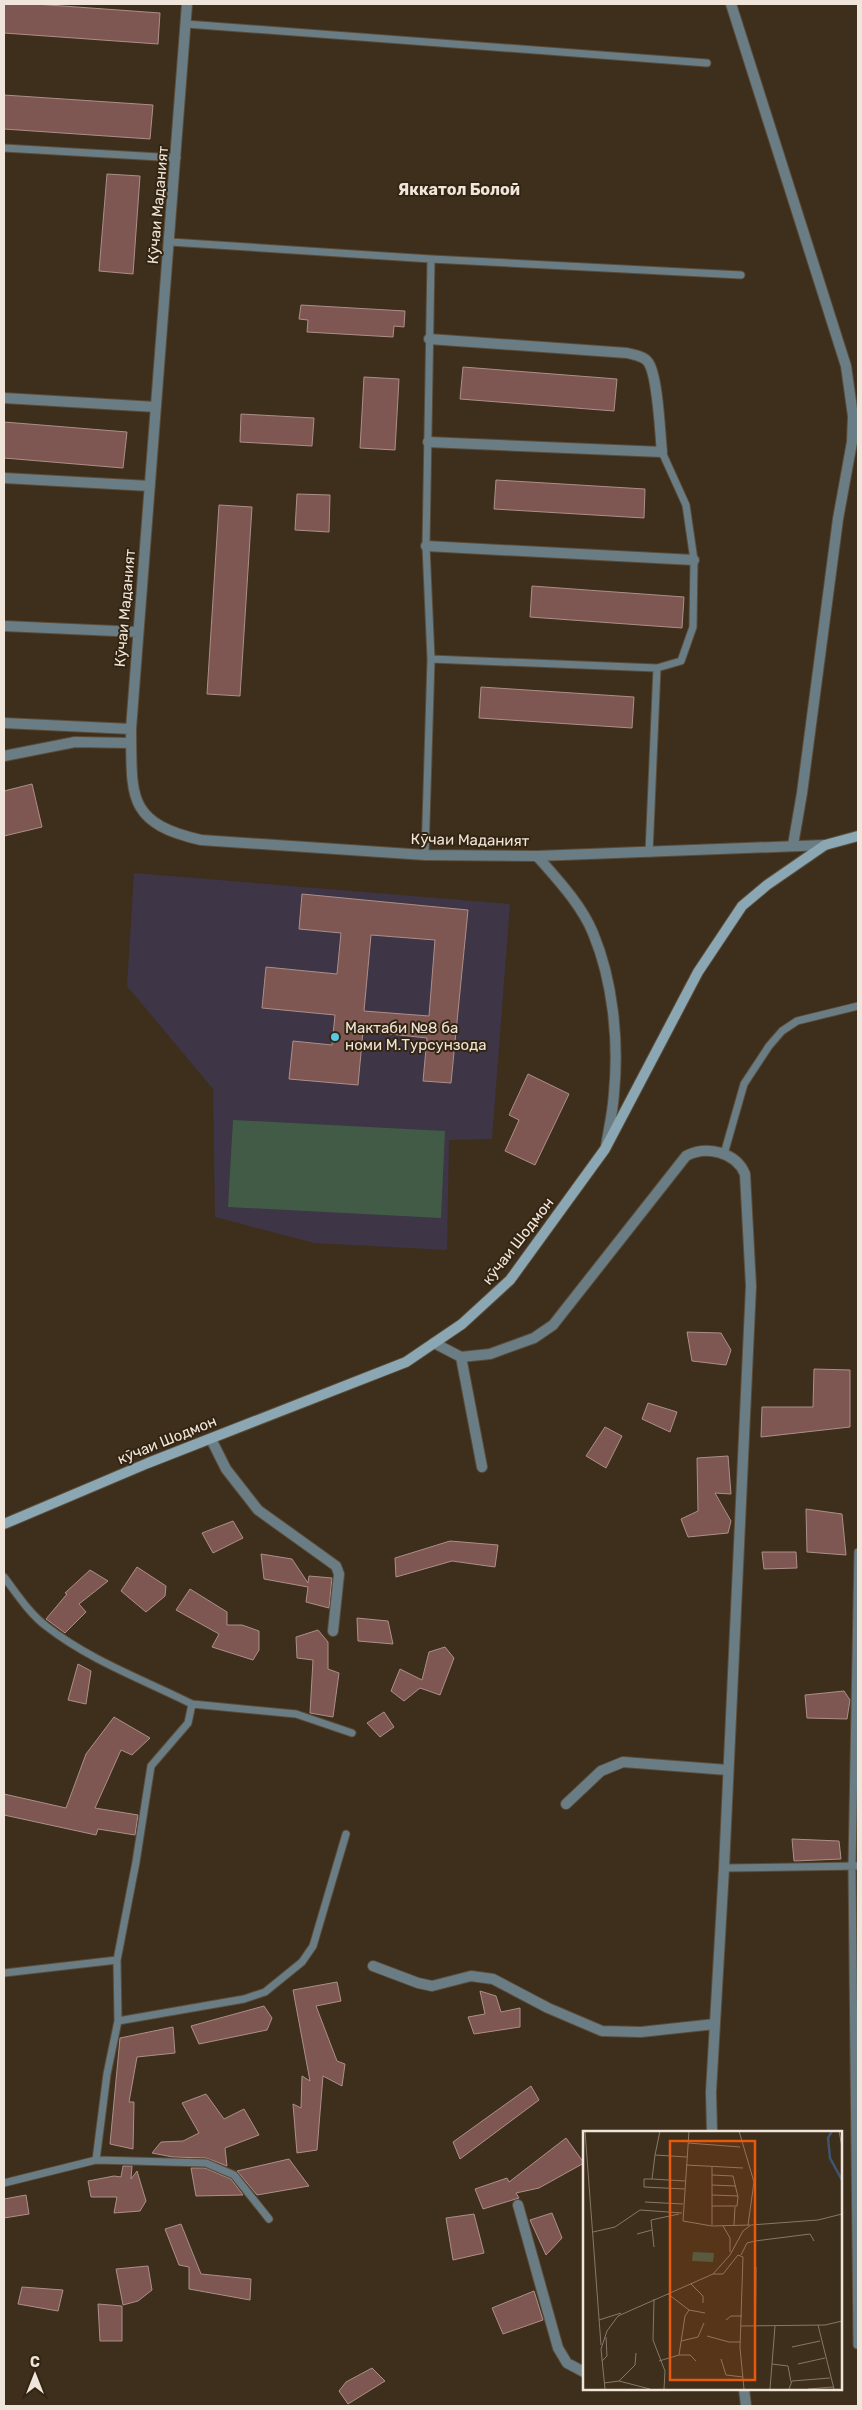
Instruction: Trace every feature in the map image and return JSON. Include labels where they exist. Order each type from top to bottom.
[{"type":"main road","name":"кӯчаи Шодмон","points":[[4,1524],[406,1362],[462,1324],[510,1280],[605,1149],[698,972],[742,906],[767,885],[825,845],[858,836]]},
{"type":"street","name":"Кӯчаи Маданият","points":[[188,4],[131,729],[132,780],[138,804],[151,821],[173,833],[201,840],[425,855],[537,856],[825,845]]},
{"type":"street","points":[[731,4],[846,366],[853,416],[852,442],[838,519],[802,793],[793,845]]},
{"type":"street","points":[[428,442],[662,452],[654,381],[649,363],[642,357],[627,353],[429,339]]},
{"type":"street","points":[[4,398],[156,407]]},
{"type":"street","points":[[4,478],[150,486]]},
{"type":"street","points":[[426,546],[694,560]]},
{"type":"street","points":[[4,626],[138,632]]},
{"type":"street","points":[[4,723],[131,729]]},
{"type":"street","points":[[4,756],[75,742],[131,743]]},
{"type":"street","points":[[537,856],[582,912],[592,932],[607,977],[615,1038],[615,1066],[614,1094],[605,1149]]},
{"type":"street","points":[[434,1343],[461,1357],[490,1354],[534,1338],[553,1325],[686,1156],[699,1151],[724,1154],[740,1165],[745,1174],[751,1286],[724,1868],[711,2092],[712,2131]]},
{"type":"street","points":[[461,1357],[482,1467]]},
{"type":"street","points":[[211,1439],[226,1469],[258,1510],[336,1566],[339,1574],[333,1631]]},
{"type":"street","points":[[566,1804],[601,1771],[623,1762],[728,1770]]},
{"type":"street","points":[[372,1966],[418,1983],[432,1986],[471,1976],[493,1979],[548,2008],[602,2031],[641,2032],[715,2024]]},
{"type":"street","points":[[518,2205],[558,2348],[567,2363],[583,2371]]},
{"type":"street","points":[[744,2390],[746,2406]]},
{"type":"lane","points":[[186,24],[707,62]]},
{"type":"lane","points":[[4,148],[177,158]]},
{"type":"lane","points":[[170,242],[432,259],[742,275]]},
{"type":"lane","points":[[425,855],[431,660],[426,546],[432,259]]},
{"type":"lane","points":[[431,660],[657,668],[681,661],[693,627],[694,560],[686,505],[662,452]]},
{"type":"lane","points":[[649,853],[657,668]]},
{"type":"lane","points":[[724,1154],[744,1084],[768,1046],[782,1031],[797,1021],[858,1006]]},
{"type":"lane","points":[[857,2345],[855,1866],[858,1552]]},
{"type":"lane","points":[[4,1577],[26,1607],[46,1626],[82,1650],[192,1704],[296,1714],[352,1733]]},
{"type":"lane","points":[[96,2160],[107,2074],[118,2021],[117,1960],[136,1862],[151,1766],[188,1723],[192,1704]]},
{"type":"lane","points":[[118,2021],[244,1999],[265,1992],[284,1979],[302,1962],[313,1946],[346,1834]]},
{"type":"lane","points":[[724,1868],[855,1866]]},
{"type":"lane","points":[[4,1973],[117,1960]]},
{"type":"lane","points":[[4,2183],[96,2160],[206,2163],[234,2175],[270,2219]]},
{"type":"shaded area","name":"Мактаби №8 ба номи М.Турсунзода","points":[[134,873],[510,904],[492,1139],[449,1140],[447,1250],[314,1243],[215,1217],[213,1089],[127,986]]},
{"type":"green space","points":[[233,1120],[445,1131],[441,1218],[228,1207]]},
{"type":"building","points":[[4,4],[35,4],[160,13],[158,44],[4,33]]},
{"type":"building","points":[[4,95],[153,105],[150,139],[4,129]]},
{"type":"building","points":[[107,174],[140,176],[133,274],[99,271]]},
{"type":"building","points":[[301,305],[405,311],[404,327],[394,326],[393,337],[307,332],[308,320],[299,319]]},
{"type":"building","points":[[463,367],[617,379],[614,411],[460,399]]},
{"type":"building","points":[[364,377],[399,379],[395,450],[360,448]]},
{"type":"building","points":[[241,414],[314,418],[312,446],[240,442]]},
{"type":"building","points":[[4,422],[127,432],[123,468],[4,458]]},
{"type":"building","points":[[496,480],[645,489],[644,518],[494,509]]},
{"type":"building","points":[[297,494],[330,495],[329,532],[295,530]]},
{"type":"building","points":[[219,505],[252,507],[240,696],[207,694]]},
{"type":"building","points":[[532,586],[684,597],[682,628],[530,617]]},
{"type":"building","points":[[481,687],[634,697],[632,728],[479,718]]},
{"type":"building","points":[[32,784],[42,827],[4,836],[4,791]]},
{"type":"building","points":[[302,894],[468,910],[451,1083],[423,1081],[427,1038],[363,1031],[358,1085],[289,1079],[293,1041],[332,1045],[335,1015],[262,1008],[266,967],[337,974],[341,933],[299,929]],"holes":[[[371,935],[435,940],[429,1016],[364,1011]]]},
{"type":"building","points":[[528,1074],[569,1094],[535,1165],[505,1151],[519,1120],[509,1115]]},
{"type":"building","points":[[687,1332],[721,1333],[731,1350],[726,1365],[692,1361]]},
{"type":"building","points":[[814,1369],[850,1370],[850,1427],[761,1437],[762,1407],[813,1407]]},
{"type":"building","points":[[648,1403],[677,1412],[670,1432],[642,1419]]},
{"type":"building","points":[[605,1427],[622,1436],[606,1468],[586,1456]]},
{"type":"building","points":[[728,1456],[731,1494],[715,1493],[731,1521],[728,1533],[688,1537],[681,1519],[698,1511],[697,1458]]},
{"type":"building","points":[[806,1509],[842,1514],[846,1555],[807,1552]]},
{"type":"building","points":[[233,1521],[243,1538],[213,1553],[202,1533]]},
{"type":"building","points":[[450,1541],[498,1545],[495,1567],[452,1561],[396,1577],[395,1558]]},
{"type":"building","points":[[762,1552],[796,1552],[797,1568],[764,1569]]},
{"type":"building","points":[[261,1554],[292,1559],[308,1583],[309,1576],[332,1578],[329,1608],[306,1602],[308,1587],[264,1579]]},
{"type":"building","points":[[137,1567],[166,1586],[165,1596],[146,1612],[121,1591]]},
{"type":"building","points":[[90,1570],[108,1581],[79,1604],[86,1612],[65,1633],[46,1619],[67,1594],[65,1593]]},
{"type":"building","points":[[190,1589],[227,1612],[227,1625],[242,1625],[259,1631],[259,1650],[253,1660],[212,1647],[219,1634],[176,1610]]},
{"type":"building","points":[[357,1618],[388,1621],[393,1644],[358,1641]]},
{"type":"building","points":[[318,1630],[328,1642],[328,1669],[339,1673],[333,1717],[310,1713],[313,1660],[297,1658],[296,1637]]},
{"type":"building","points":[[445,1647],[454,1658],[440,1695],[420,1688],[404,1701],[391,1691],[400,1669],[422,1680],[429,1652]]},
{"type":"building","points":[[78,1664],[91,1671],[86,1704],[68,1700]]},
{"type":"building","points":[[844,1691],[850,1700],[847,1719],[807,1718],[805,1695]]},
{"type":"building","points":[[384,1712],[394,1727],[380,1737],[367,1723]]},
{"type":"building","points":[[114,1717],[150,1738],[132,1755],[121,1750],[95,1808],[138,1815],[135,1835],[98,1829],[96,1835],[4,1815],[4,1794],[66,1808],[86,1754]]},
{"type":"building","points":[[792,1839],[839,1841],[841,1859],[794,1861]]},
{"type":"building","points":[[337,1982],[341,2001],[316,2006],[337,2061],[345,2064],[342,2086],[323,2076],[317,2150],[297,2153],[293,2104],[301,2108],[302,2076],[310,2081],[293,1990]]},
{"type":"building","points":[[480,1991],[496,1996],[501,2012],[520,2008],[520,2027],[474,2034],[468,2017],[485,2014]]},
{"type":"building","points":[[264,2006],[272,2018],[267,2030],[199,2044],[191,2026]]},
{"type":"building","points":[[173,2027],[175,2053],[137,2057],[129,2102],[134,2102],[133,2149],[110,2144],[120,2038]]},
{"type":"building","points":[[531,2086],[539,2100],[460,2159],[453,2142]]},
{"type":"building","points":[[206,2094],[224,2119],[244,2109],[259,2135],[225,2148],[227,2166],[206,2158],[173,2157],[152,2153],[161,2142],[183,2141],[199,2133],[182,2103]]},
{"type":"building","points":[[566,2138],[583,2162],[583,2164],[539,2188],[516,2193],[519,2198],[483,2209],[475,2189],[507,2178],[509,2182]]},
{"type":"building","points":[[289,2159],[309,2186],[257,2195],[237,2171]]},
{"type":"building","points":[[123,2166],[132,2166],[131,2179],[137,2171],[146,2201],[140,2211],[114,2213],[117,2197],[91,2197],[88,2181],[114,2176],[121,2177]]},
{"type":"building","points":[[191,2168],[205,2168],[231,2179],[243,2195],[196,2196]]},
{"type":"building","points":[[26,2195],[29,2214],[4,2218],[4,2199]]},
{"type":"building","points":[[552,2213],[562,2238],[546,2255],[530,2220]]},
{"type":"building","points":[[474,2214],[484,2253],[453,2260],[446,2218]]},
{"type":"building","points":[[181,2224],[201,2274],[251,2279],[250,2300],[189,2289],[189,2267],[179,2265],[165,2229]]},
{"type":"building","points":[[148,2266],[152,2290],[138,2301],[123,2305],[116,2269]]},
{"type":"building","points":[[22,2287],[63,2290],[58,2311],[18,2304]]},
{"type":"building","points":[[534,2291],[543,2320],[503,2334],[492,2308]]},
{"type":"building","points":[[98,2304],[122,2306],[122,2341],[100,2341]]},
{"type":"building","points":[[372,2368],[385,2381],[348,2404],[339,2391],[346,2382]]},
{"type":"place","name":"Мактаби №8 ба номи М.Турсунзода","points":[[335,1037]]},
{"type":"district","name":"Яккатол Болоӣ","points":[[459,189]]}]
